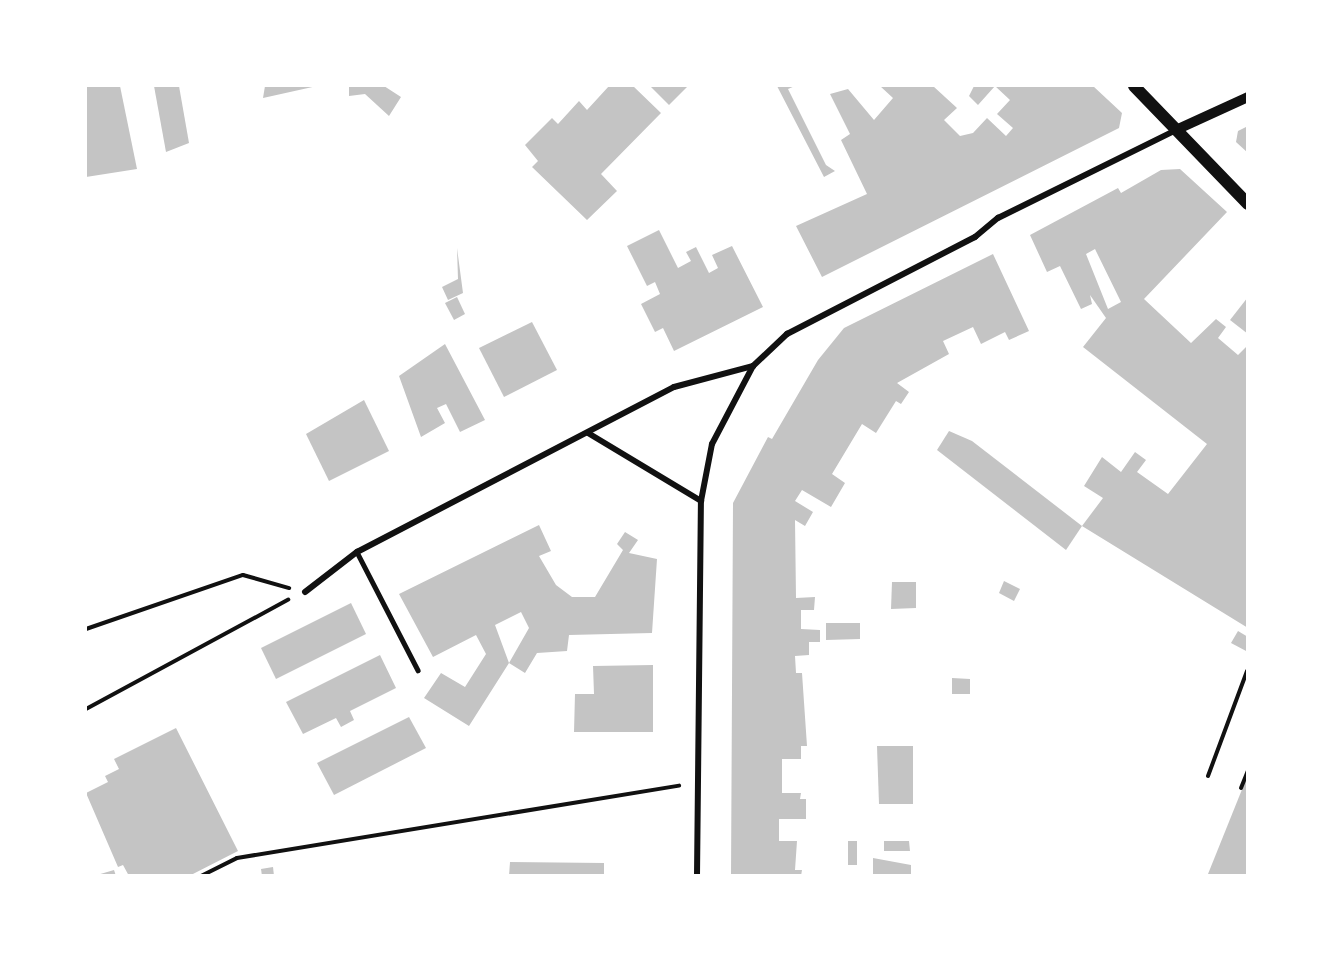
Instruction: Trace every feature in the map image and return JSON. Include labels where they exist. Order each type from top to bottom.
[{"type":"main road","points":[[1134,86],[1248,204]]},
{"type":"street","points":[[697,876],[701,501],[712,444],[753,366],[787,334],[975,237],[998,218],[1248,97]]},
{"type":"street","points":[[304,592],[357,552],[675,387],[753,366]]},
{"type":"street","points":[[588,433],[701,501]]},
{"type":"lane","points":[[357,552],[418,670]]},
{"type":"path","points":[[86,629],[243,575],[304,592]]},
{"type":"path","points":[[86,707],[304,592]]},
{"type":"path","points":[[1208,776],[1247,671]]},
{"type":"path","points":[[1241,788],[1248,771]]},
{"type":"path","points":[[201,876],[237,858],[697,784]]},
{"type":"building","points":[[86,86],[120,86],[137,169],[86,177]]},
{"type":"building","points":[[154,86],[179,86],[189,143],[166,152]]},
{"type":"building","points":[[265,86],[317,86],[263,98]]},
{"type":"building","points":[[349,86],[384,86],[401,97],[389,116],[365,94],[349,96]]},
{"type":"building","points":[[609,86],[633,86],[661,113],[601,174],[617,191],[587,220],[532,167],[538,161],[525,145],[552,118],[558,124],[579,101],[587,110]]},
{"type":"building","points":[[650,86],[688,86],[669,105]]},
{"type":"building","points":[[777,86],[795,86],[788,89],[826,165],[835,171],[824,177]]},
{"type":"building","points":[[880,86],[933,86],[957,108],[944,120],[960,136],[973,133],[987,118],[1006,136],[1013,128],[997,114],[1010,100],[995,86],[1093,86],[1122,113],[1119,128],[822,277],[796,226],[867,194],[841,140],[850,134],[830,94],[848,89],[874,120],[893,98]]},
{"type":"building","points":[[974,86],[995,86],[978,105],[969,96]]},
{"type":"building","points":[[1248,126],[1248,153],[1236,142],[1238,131]]},
{"type":"building","points":[[1180,169],[1227,212],[1144,299],[1191,343],[1216,319],[1226,327],[1218,338],[1238,355],[1248,345],[1248,628],[1082,526],[1103,498],[1084,486],[1102,457],[1121,472],[1135,452],[1146,460],[1137,472],[1168,494],[1207,444],[1083,347],[1106,318],[1090,295],[1092,304],[1081,309],[1060,266],[1047,272],[1030,235],[1118,188],[1121,193],[1161,170]],"holes":[[[1095,249],[1121,302],[1108,309],[1086,254]]]},
{"type":"building","points":[[659,230],[678,268],[691,261],[686,252],[696,247],[709,273],[718,268],[712,255],[732,246],[763,307],[674,351],[663,328],[655,332],[641,304],[660,294],[655,282],[647,286],[627,246]]},
{"type":"building","points":[[457,248],[463,293],[448,300],[442,287],[458,279]]},
{"type":"building","points":[[993,254],[1029,331],[1009,340],[1005,332],[981,344],[973,327],[943,341],[949,354],[897,383],[909,392],[901,404],[896,401],[876,433],[862,424],[832,474],[845,483],[831,507],[802,490],[795,501],[813,512],[805,526],[795,520],[796,598],[815,597],[814,610],[801,610],[801,629],[820,630],[820,642],[809,642],[809,655],[795,656],[796,673],[802,673],[807,746],[801,746],[801,759],[782,759],[782,793],[801,793],[800,799],[806,799],[806,819],[779,819],[779,841],[797,841],[795,870],[802,870],[801,876],[731,876],[733,503],[768,437],[772,439],[818,360],[844,328]]},
{"type":"building","points":[[457,297],[465,314],[454,320],[445,303]]},
{"type":"building","points":[[1248,297],[1248,334],[1230,320]]},
{"type":"building","points":[[532,322],[557,370],[504,397],[479,348]]},
{"type":"building","points":[[445,344],[485,420],[460,432],[446,404],[437,408],[445,423],[421,437],[399,376]]},
{"type":"building","points":[[364,400],[389,451],[329,481],[306,434]]},
{"type":"building","points":[[949,431],[972,441],[1082,526],[1066,550],[937,450]]},
{"type":"building","points":[[539,525],[551,551],[539,556],[556,585],[572,597],[595,597],[623,550],[617,544],[625,532],[638,540],[629,553],[657,559],[652,633],[569,635],[567,651],[537,653],[525,673],[509,663],[469,726],[424,698],[441,673],[465,687],[486,654],[476,635],[433,657],[399,594]],"holes":[[[521,612],[529,628],[509,663],[495,625]]]},
{"type":"building","points":[[1004,581],[1020,589],[1014,601],[999,593]]},
{"type":"building","points":[[892,582],[916,582],[916,608],[891,609]]},
{"type":"building","points":[[351,603],[366,634],[276,679],[261,648]]},
{"type":"building","points":[[826,623],[860,623],[860,639],[826,640]]},
{"type":"building","points":[[1238,631],[1248,637],[1248,652],[1231,643]]},
{"type":"building","points":[[380,655],[396,688],[350,711],[354,720],[341,727],[336,718],[303,734],[286,702]]},
{"type":"building","points":[[653,665],[653,732],[574,732],[575,694],[594,694],[593,666]]},
{"type":"building","points":[[952,678],[970,679],[970,694],[952,694]]},
{"type":"building","points":[[409,717],[426,748],[334,795],[317,763]]},
{"type":"building","points":[[176,728],[238,851],[189,876],[129,876],[123,865],[118,867],[86,793],[108,782],[105,776],[119,769],[114,759]]},
{"type":"building","points":[[877,746],[913,746],[913,804],[879,804]]},
{"type":"building","points":[[1247,777],[1248,876],[1213,876],[1208,874]]},
{"type":"building","points":[[848,841],[857,841],[857,865],[848,865]]},
{"type":"building","points":[[884,841],[909,841],[910,851],[884,851]]},
{"type":"building","points":[[873,858],[911,865],[911,876],[873,876]]},
{"type":"building","points":[[510,862],[604,863],[604,876],[509,876]]},
{"type":"building","points":[[273,867],[274,876],[262,876],[261,869]]},
{"type":"building","points":[[114,870],[116,876],[97,875]]}]
